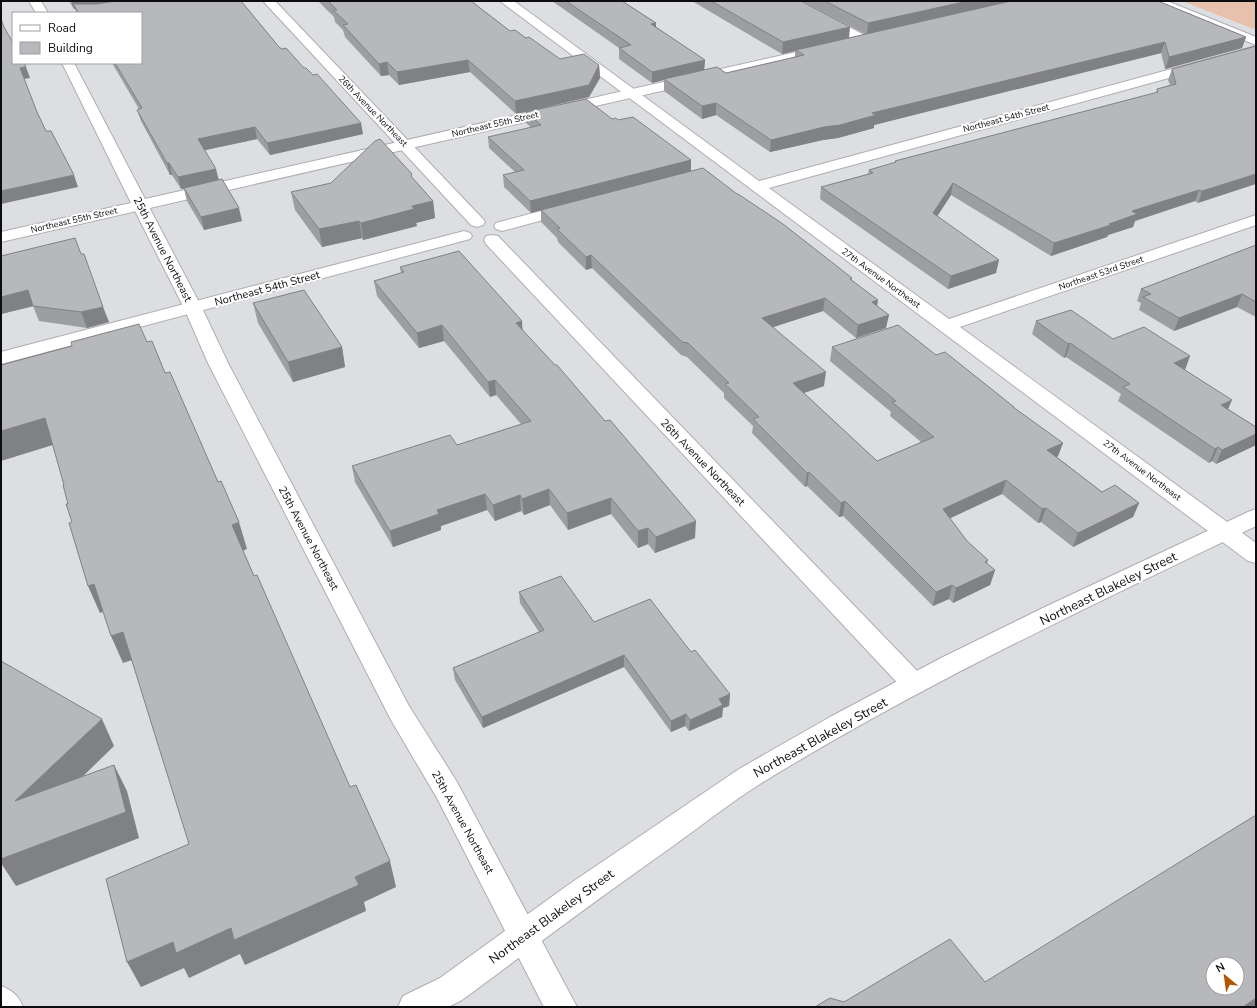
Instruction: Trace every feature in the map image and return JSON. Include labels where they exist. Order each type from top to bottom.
[{"type":"street","points":[[35,1],[41,12]]},
{"type":"street","name":"26th Avenue Northeast","points":[[269,1],[477,222]]},
{"type":"street","name":"27th Avenue Northeast","points":[[506,1],[1256,555]]},
{"type":"street","points":[[790,1],[864,40]]},
{"type":"street","points":[[1158,1],[1256,41]]},
{"type":"street","name":"Northeast 55th Street","points":[[1,237],[879,37]]},
{"type":"street","name":"Northeast 54th Street","points":[[757,186],[1256,50]]},
{"type":"street","name":"25th Avenue Northeast","points":[[69,64],[193,308],[218,363],[394,700],[447,790],[561,1007]]},
{"type":"street","points":[[710,172],[731,167]]},
{"type":"street","points":[[497,233],[488,221],[477,222],[464,228],[462,231],[464,236],[475,241],[587,204]]},
{"type":"street","name":"Northeast 53rd Street","points":[[947,326],[1256,220]]},
{"type":"street","name":"26th Avenue Northeast","points":[[497,233],[914,684]]},
{"type":"street","name":"Northeast 54th Street","points":[[1,358],[464,236]]},
{"type":"street","name":"Northeast Blakeley Street","points":[[414,1007],[450,989],[624,863],[749,777],[914,684],[1056,612],[1256,517]]},
{"type":"street","points":[[1,1002],[7,1007]]},
{"type":"shaded area","points":[[1182,1],[1256,1],[1256,30]]},
{"type":"building","points":[[116,1],[241,1],[279,47],[282,49],[286,48],[304,68],[306,68],[313,75],[317,74],[361,123],[267,143],[255,127],[198,139],[216,169],[178,177],[169,163],[167,163],[137,110],[142,108],[116,64],[142,64],[142,12],[78,12],[73,4],[97,4]]},
{"type":"building","points":[[328,1],[471,1],[510,31],[515,30],[526,38],[529,37],[560,59],[584,54],[599,65],[589,85],[515,101],[468,60],[397,72],[387,62],[379,64],[343,25],[348,24],[333,10],[337,10]]},
{"type":"building","points":[[566,1],[622,1],[656,23],[651,24],[705,60],[652,72],[619,48],[631,45]]},
{"type":"building","points":[[711,1],[801,1],[850,27],[783,42]]},
{"type":"building","points":[[825,1],[968,1],[868,23]]},
{"type":"building","points":[[1011,1],[1158,1],[1246,37],[1169,57],[1165,42],[872,113],[876,115],[840,125],[824,127],[771,140],[716,103],[702,106],[664,79],[717,67],[726,73],[804,55],[796,50]]},
{"type":"building","points":[[1,19],[12,41],[12,64],[24,64],[26,67],[20,68],[37,112],[46,131],[51,131],[74,175],[1,191]]},
{"type":"building","points":[[1256,46],[1256,174],[1132,211],[1137,214],[1109,224],[1111,225],[1054,243],[953,183],[933,213],[999,260],[951,276],[821,187],[873,173],[869,170],[896,162],[895,161],[1158,92],[1157,89],[1176,84],[1172,69]]},
{"type":"building","points":[[586,99],[612,119],[616,118],[618,120],[633,117],[691,160],[530,201],[503,175],[524,170],[488,137],[541,125],[526,112]]},
{"type":"building","points":[[380,139],[412,174],[411,176],[433,201],[412,206],[414,209],[361,223],[359,221],[319,229],[291,192],[331,183],[375,141]]},
{"type":"building","points":[[703,168],[737,194],[783,224],[852,278],[850,279],[878,300],[872,302],[889,315],[858,325],[825,298],[762,318],[826,372],[793,383],[877,461],[934,437],[892,402],[896,401],[832,347],[898,325],[936,355],[945,352],[1013,407],[1063,443],[1047,450],[1102,492],[1115,485],[1139,503],[1078,533],[1046,508],[1042,509],[1006,480],[943,509],[967,541],[988,560],[985,562],[995,570],[956,588],[952,585],[936,592],[845,501],[841,503],[809,472],[807,473],[753,419],[759,417],[725,384],[729,383],[688,343],[682,342],[591,255],[586,257],[557,229],[560,228],[541,210]]},
{"type":"building","points":[[222,179],[239,208],[201,217],[184,188]]},
{"type":"building","points":[[75,238],[81,254],[84,254],[103,307],[81,312],[33,306],[28,290],[1,297],[1,256]]},
{"type":"building","points":[[1256,245],[1256,302],[1242,294],[1179,318],[1143,297],[1151,294],[1141,289]]},
{"type":"building","points":[[459,251],[522,321],[516,323],[555,365],[557,365],[605,421],[610,420],[696,521],[656,537],[648,528],[638,531],[611,498],[567,513],[549,489],[522,499],[520,495],[493,505],[485,494],[437,510],[439,514],[390,531],[352,466],[450,435],[457,445],[531,421],[495,380],[488,382],[442,325],[417,333],[374,281],[404,272],[400,267]]},
{"type":"building","points":[[304,290],[342,347],[288,362],[253,303]]},
{"type":"building","points":[[1071,310],[1113,339],[1144,327],[1190,356],[1174,363],[1232,400],[1221,405],[1256,427],[1256,434],[1222,450],[1218,447],[1215,449],[1123,387],[1130,384],[1070,343],[1068,344],[1036,321]]},
{"type":"building","points":[[139,324],[147,342],[152,341],[165,373],[170,372],[218,482],[221,481],[239,522],[232,525],[254,576],[257,575],[350,787],[356,785],[390,861],[355,877],[359,885],[234,940],[231,928],[176,953],[173,942],[127,962],[106,879],[189,844],[123,632],[111,636],[94,584],[88,586],[69,523],[72,522],[66,504],[68,504],[64,485],[45,418],[1,431],[1,365],[72,346],[71,342]]},
{"type":"building","points":[[561,576],[594,622],[650,599],[691,652],[695,650],[730,694],[719,699],[723,705],[690,720],[686,714],[671,721],[624,655],[482,717],[453,668],[544,630],[519,592]]},
{"type":"building","points":[[1,661],[102,719],[15,801],[114,765],[126,812],[1,859]]},
{"type":"building","points":[[1256,815],[1256,998],[1243,1007],[815,1007],[830,998],[844,1002],[950,939],[985,982]]}]
